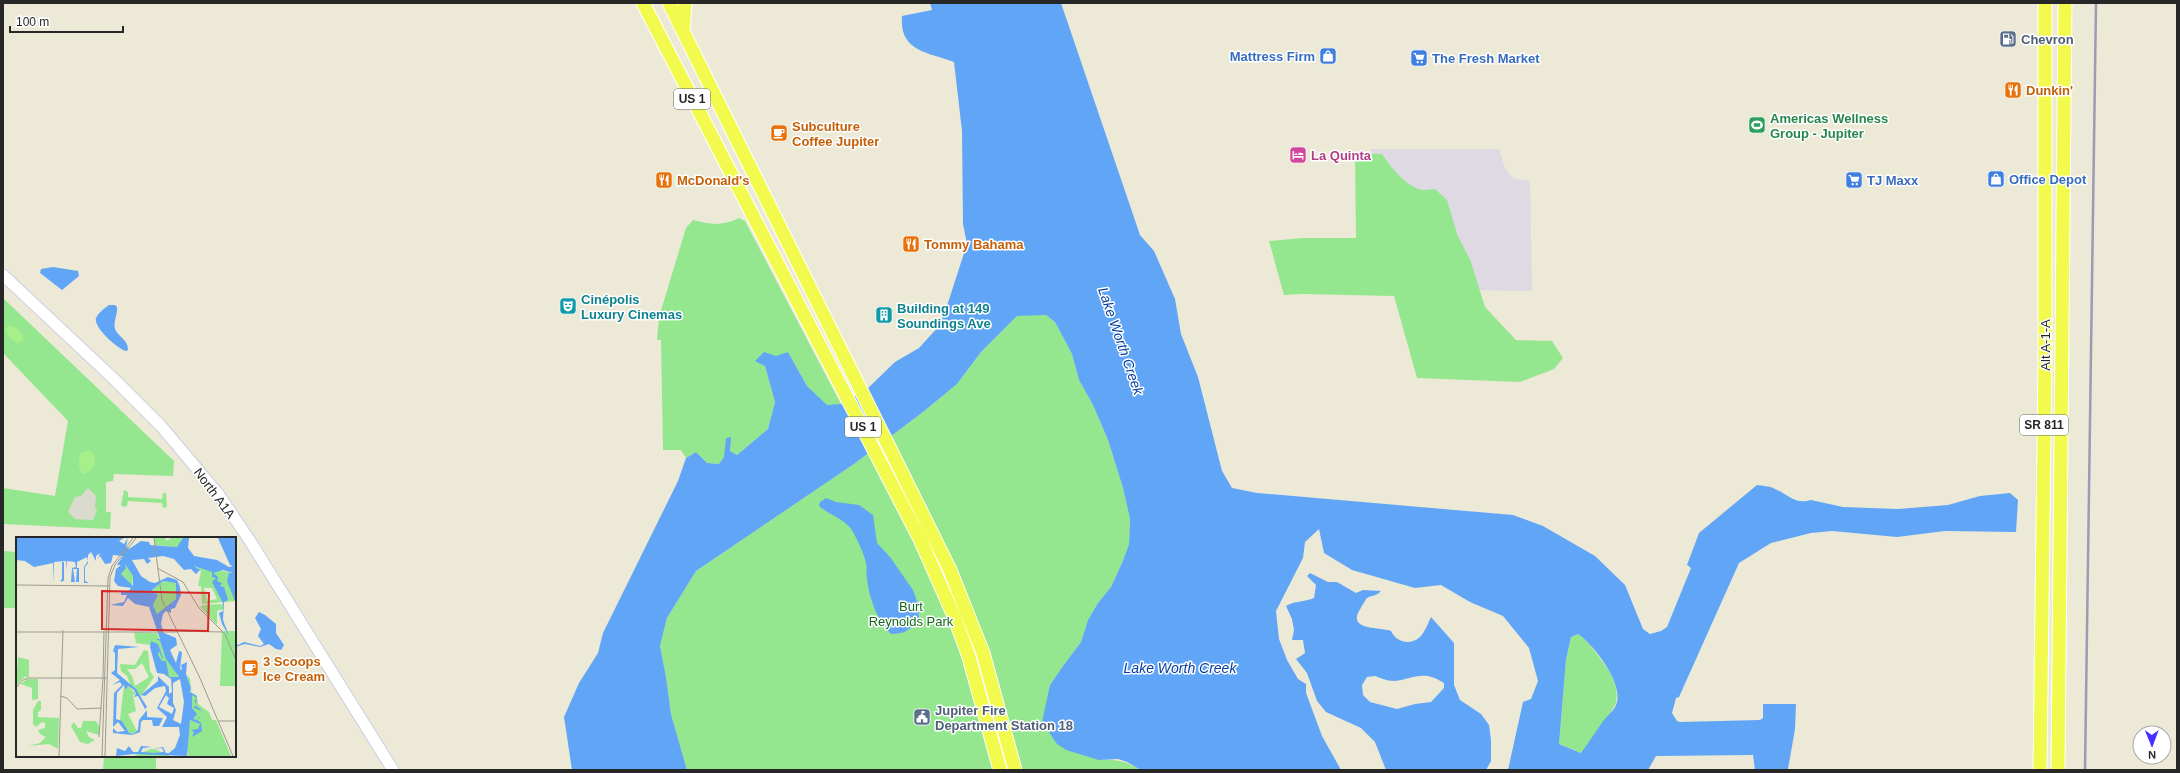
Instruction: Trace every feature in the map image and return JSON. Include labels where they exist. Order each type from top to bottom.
[{"type":"main road","name":"US 1","points":[[643,3],[741,195],[846,393],[920,539],[954,616],[981,697],[1000,770]]},
{"type":"main road","name":"US 1","points":[[668,3],[947,563],[967,611],[995,693],[1015,770]]},
{"type":"main road","points":[[683,33],[685,3]]},
{"type":"main road","name":"Alt A-1-A","points":[[2040,770],[2045,357],[2045,3]]},
{"type":"main road","name":"Alt A-1-A","points":[[2058,770],[2065,3]]},
{"type":"main road","points":[[2045,163],[2056,189],[2055,238],[2063,255]]},
{"type":"street","name":"North A1A","points":[[3,275],[161,426],[219,495],[250,541],[392,770]]},
{"type":"shaded area","points":[[1370,149],[1499,149],[1505,168],[1514,179],[1530,181],[1532,291],[1470,290]]},
{"type":"shaded area","points":[[88,488],[96,496],[95,508],[97,510],[93,520],[75,519],[68,512],[75,497],[81,496]]},
{"type":"green space","points":[[1355,153],[1382,154],[1393,169],[1413,187],[1421,190],[1435,189],[1447,200],[1457,234],[1471,262],[1485,307],[1516,340],[1552,341],[1563,358],[1554,369],[1520,382],[1417,378],[1394,296],[1284,295],[1269,241],[1302,238],[1356,238]]},
{"type":"green space","points":[[739,218],[745,221],[841,404],[827,406],[807,386],[788,352],[765,366],[775,402],[768,429],[737,455],[730,451],[719,464],[707,463],[696,452],[686,458],[681,450],[663,450],[661,340],[657,340],[659,317],[686,228],[693,220],[716,224]]},
{"type":"green space","points":[[3,298],[174,461],[173,476],[114,474],[113,481],[106,482],[106,512],[111,512],[110,529],[3,524],[3,488],[55,496],[68,421],[3,353]]},
{"type":"green space","name":"Burt Reynolds Park","points":[[1046,315],[1055,322],[1072,354],[1079,380],[1093,405],[1108,440],[1123,488],[1130,519],[1129,544],[1122,563],[1111,587],[1098,603],[1088,620],[1081,642],[1050,685],[1048,703],[1099,760],[1121,761],[1141,770],[687,770],[671,714],[660,646],[667,618],[696,571],[854,464],[923,412],[957,384],[981,352],[1017,316]]},
{"type":"green space","points":[[9,325],[15,327],[22,333],[23,341],[17,343],[8,336],[5,329]]},
{"type":"green space","points":[[90,450],[95,456],[94,466],[86,474],[82,473],[79,465],[81,453]]},
{"type":"green space","points":[[124,490],[128,492],[128,497],[162,499],[163,493],[166,493],[167,507],[163,508],[162,503],[128,501],[127,506],[124,507],[121,505]]},
{"type":"green space","points":[[3,551],[16,552],[16,608],[3,608]]},
{"type":"green space","points":[[1578,634],[1585,639],[1607,667],[1614,680],[1617,695],[1615,706],[1582,753],[1559,744],[1566,660],[1571,637]]},
{"type":"green space","points":[[104,757],[156,757],[156,770],[103,770]]},
{"type":"water","name":"Lake Worth Creek","points":[[930,3],[1061,3],[1140,235],[1154,251],[1175,299],[1181,334],[1198,377],[1222,471],[1232,488],[1257,493],[1513,515],[1543,526],[1595,556],[1625,585],[1643,629],[1650,634],[1661,631],[1667,627],[1691,568],[1687,565],[1699,533],[1757,485],[1771,487],[1795,500],[1800,501],[1811,500],[1843,507],[1898,509],[1948,505],[1980,496],[2010,493],[2018,500],[2016,532],[1945,531],[1897,537],[1832,531],[1811,533],[1771,543],[1739,563],[1679,697],[1676,698],[1672,713],[1677,721],[1680,722],[1760,720],[1763,718],[1763,704],[1796,704],[1795,729],[1788,769],[1755,770],[1753,755],[1656,756],[1648,770],[1508,770],[1523,702],[1531,699],[1538,681],[1529,648],[1503,616],[1470,602],[1441,585],[1415,588],[1352,570],[1324,553],[1319,529],[1305,542],[1303,558],[1276,611],[1279,639],[1287,660],[1298,679],[1306,684],[1306,693],[1322,736],[1341,770],[1141,770],[1118,759],[1099,760],[1066,750],[1057,744],[1042,722],[1050,685],[1081,642],[1088,620],[1098,603],[1111,587],[1122,563],[1129,544],[1130,519],[1123,488],[1108,440],[1093,405],[1079,380],[1072,354],[1055,322],[1046,315],[1017,316],[981,352],[957,384],[923,412],[854,464],[696,571],[667,618],[660,646],[671,714],[687,770],[572,770],[564,717],[579,683],[598,653],[603,633],[678,481],[686,458],[696,452],[707,463],[719,464],[724,457],[726,438],[731,437],[730,451],[737,455],[768,429],[775,402],[765,366],[755,361],[764,352],[776,356],[788,352],[807,386],[827,405],[841,404],[865,391],[895,362],[919,348],[939,326],[967,244],[963,224],[962,131],[954,62],[917,48],[905,37],[902,28],[902,16],[932,10]],"holes":[[[1578,634],[1585,639],[1606,666],[1616,687],[1618,697],[1615,707],[1581,753],[1559,744],[1566,660],[1571,637]]]},
{"type":"water","points":[[53,267],[78,271],[79,276],[62,290],[40,273],[41,269]]},
{"type":"water","points":[[109,305],[115,305],[117,307],[115,329],[128,346],[128,350],[126,351],[107,337],[98,327],[96,322],[98,314]]},
{"type":"water","points":[[826,498],[836,502],[859,505],[873,515],[877,543],[890,557],[913,590],[918,604],[919,619],[907,631],[891,634],[882,622],[874,608],[870,594],[866,563],[861,548],[847,524],[819,506],[820,502]]},
{"type":"water","points":[[1310,573],[1328,582],[1337,582],[1356,593],[1363,590],[1381,591],[1378,594],[1366,599],[1359,611],[1357,617],[1358,622],[1367,627],[1391,631],[1396,638],[1404,642],[1416,640],[1420,637],[1431,617],[1454,643],[1454,685],[1460,700],[1481,714],[1489,725],[1491,761],[1486,770],[1386,770],[1375,742],[1361,728],[1326,712],[1317,701],[1307,673],[1296,659],[1305,653],[1303,640],[1292,640],[1294,630],[1292,619],[1286,606],[1292,603],[1314,598],[1316,585],[1307,576]],"holes":[[[1375,676],[1394,681],[1418,676],[1430,676],[1444,683],[1444,688],[1431,702],[1415,704],[1397,709],[1370,702],[1363,695],[1362,685],[1367,677]]]},
{"type":"water","points":[[259,612],[276,624],[276,633],[284,645],[281,650],[276,649],[269,644],[260,647],[245,644],[236,647],[236,644],[244,642],[260,646],[264,644],[258,636],[261,629],[255,618]]},
{"type":"railway","points":[[2085,770],[2096,3]]},
{"type":"place","name":"Chevron","points":[[2008,39]]},
{"type":"place","name":"Mattress Firm","points":[[1328,56]]},
{"type":"place","name":"The Fresh Market","points":[[1419,58]]},
{"type":"place","name":"Dunkin'","points":[[2013,90]]},
{"type":"place","name":"Americas Wellness Group - Jupiter","points":[[1757,125]]},
{"type":"place","name":"Subculture Coffee Jupiter","points":[[779,133]]},
{"type":"place","name":"La Quinta","points":[[1298,155]]},
{"type":"place","name":"Office Depot","points":[[1996,179]]},
{"type":"place","name":"McDonald's","points":[[664,180]]},
{"type":"place","name":"TJ Maxx","points":[[1854,180]]},
{"type":"place","name":"Tommy Bahama","points":[[911,244]]},
{"type":"place","name":"Cinépolis Luxury Cinemas","points":[[568,306]]},
{"type":"place","name":"Building at 149 Soundings Ave","points":[[884,315]]},
{"type":"place","name":"3 Scoops Ice Cream","points":[[250,668]]},
{"type":"place","name":"Jupiter Fire Department Station 18","points":[[922,717]]}]
